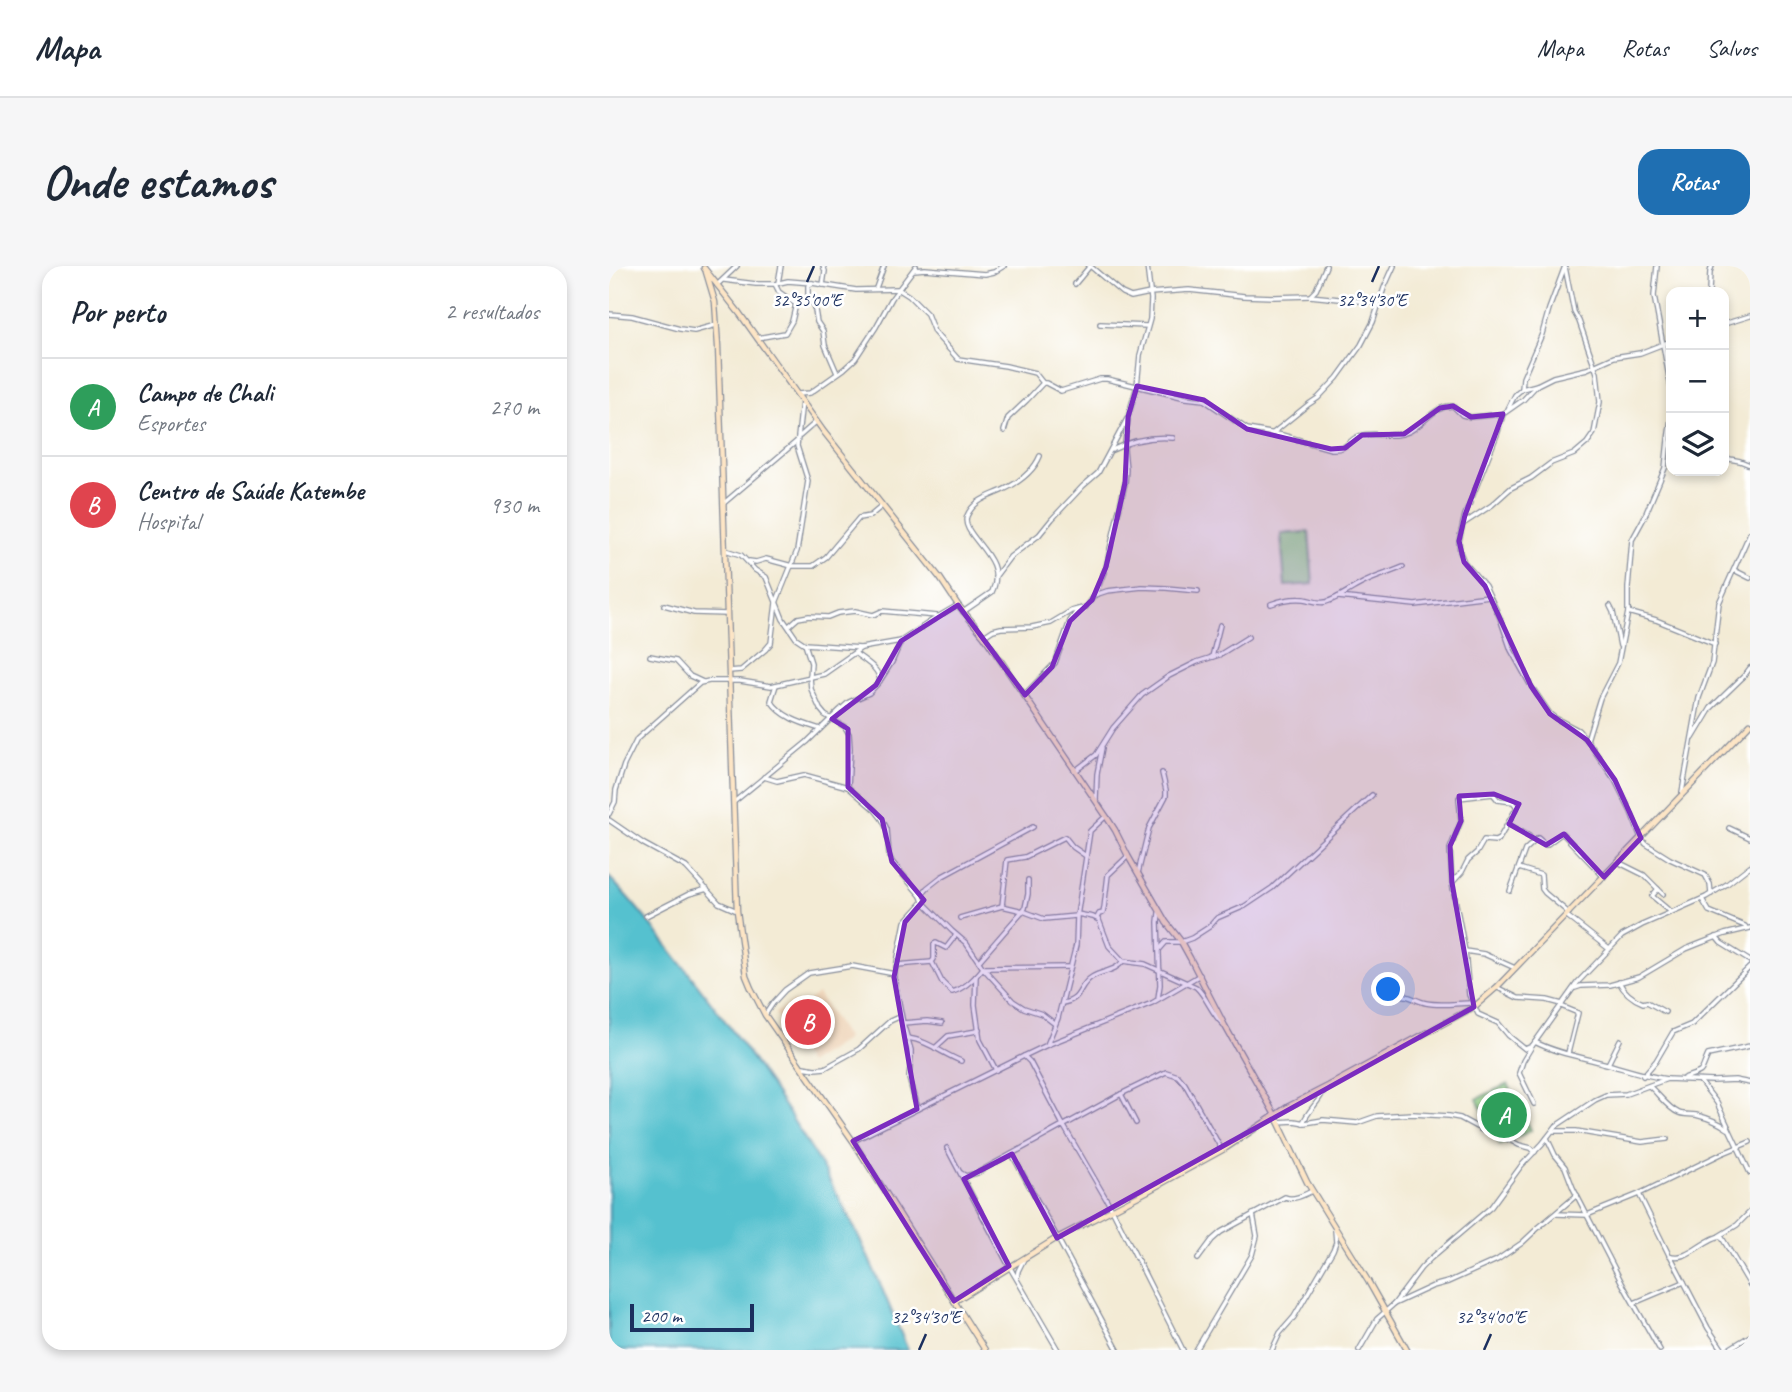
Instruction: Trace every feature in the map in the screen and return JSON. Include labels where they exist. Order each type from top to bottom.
[{"type":"street","points":[[717,285],[737,266]]},
{"type":"street","points":[[757,338],[785,334],[794,316],[796,304],[779,292],[777,284],[781,266]]},
{"type":"street","points":[[823,266],[823,285]]},
{"type":"street","points":[[876,289],[884,266]]},
{"type":"street","points":[[798,394],[810,393],[850,364],[898,289],[915,268],[985,274],[1005,266]]},
{"type":"street","points":[[1075,284],[1090,266],[1128,296],[1189,290],[1258,297],[1310,296],[1379,303]]},
{"type":"street","points":[[984,636],[1000,628],[1043,626],[1071,611],[1086,607],[1095,595],[1106,566],[1125,483],[1128,417],[1137,386],[1140,355],[1150,311],[1147,266]]},
{"type":"street","points":[[1310,296],[1316,290],[1326,266]]},
{"type":"street","points":[[1273,433],[1318,398],[1337,378],[1361,345],[1373,322],[1394,266]]},
{"type":"street","points":[[1463,524],[1492,505],[1511,488],[1531,478],[1551,463],[1574,454],[1594,433],[1600,408],[1595,365],[1574,312],[1565,266]]},
{"type":"street","points":[[1521,389],[1565,266]]},
{"type":"street","points":[[1657,266],[1654,296],[1666,364]]},
{"type":"street","points":[[1709,287],[1712,266]]},
{"type":"street","points":[[703,267],[798,394],[814,424],[824,432],[984,636],[1106,816],[1200,975],[1275,1115],[1312,1191],[1407,1350]]},
{"type":"street","points":[[703,267],[715,302],[737,911],[746,976],[765,1015],[853,1141],[985,1350]]},
{"type":"street","points":[[724,280],[756,284],[788,281],[856,290],[898,289],[927,314],[934,332],[958,359],[1035,373],[1042,383],[1061,391],[1100,379],[1204,400],[1247,429],[1337,449],[1345,447],[1362,435],[1404,434],[1446,406],[1453,406],[1462,415],[1471,417],[1503,414]]},
{"type":"street","points":[[812,283],[808,286],[808,294],[837,373]]},
{"type":"street","points":[[888,289],[892,298]]},
{"type":"street","points":[[609,314],[632,316],[694,331],[716,325]]},
{"type":"street","points":[[1729,322],[1750,316]]},
{"type":"street","points":[[1100,324],[1147,326]]},
{"type":"street","points":[[1507,410],[1515,394],[1521,389],[1553,377],[1578,372],[1614,357],[1640,353],[1666,343]]},
{"type":"street","points":[[1004,431],[1008,418],[1042,383]]},
{"type":"street","points":[[1537,384],[1523,400],[1503,414],[1467,509],[1459,541],[1460,552],[1464,562],[1485,586],[1511,650],[1542,703],[1555,719],[1578,730],[1587,740],[1615,780],[1641,838],[1670,859],[1705,875],[1711,894]]},
{"type":"street","points":[[729,671],[741,670],[771,643],[776,603],[792,566],[799,541],[808,481],[798,439],[802,401]]},
{"type":"street","points":[[995,577],[1010,557],[1039,535],[1098,473],[1128,417]]},
{"type":"street","points":[[724,503],[814,424]]},
{"type":"street","points":[[1110,450],[1142,439],[1173,438]]},
{"type":"street","points":[[963,611],[992,592],[995,577],[995,567],[967,523],[968,514],[984,497],[1009,487],[1030,473],[1040,456]]},
{"type":"street","points":[[1587,740],[1600,698],[1618,663],[1628,612],[1632,540],[1665,468],[1666,459]]},
{"type":"street","points":[[1729,459],[1750,466]]},
{"type":"street","points":[[747,560],[753,562],[766,559],[792,566],[813,566],[821,561],[859,518],[870,516],[882,506]]},
{"type":"street","points":[[1682,796],[1699,698],[1711,670],[1719,603],[1750,533]]},
{"type":"street","points":[[726,550],[737,553],[766,577],[788,627],[796,638],[805,644],[861,648],[901,641],[958,605]]},
{"type":"street","points":[[1271,604],[1280,600],[1304,599],[1318,603],[1338,597],[1364,582],[1403,567]]},
{"type":"street","points":[[1734,570],[1750,578]]},
{"type":"street","points":[[1095,595],[1142,587],[1198,591]]},
{"type":"street","points":[[1338,597],[1415,605],[1489,596]]},
{"type":"street","points":[[664,605],[694,613],[727,614]]},
{"type":"street","points":[[1609,606],[1613,612],[1620,648]]},
{"type":"street","points":[[1025,696],[1055,663],[1070,621],[1079,609]]},
{"type":"street","points":[[788,627],[799,618],[828,617],[855,611],[873,615],[882,611],[939,616]]},
{"type":"street","points":[[1628,612],[1715,644]]},
{"type":"street","points":[[1212,657],[1220,625]]},
{"type":"street","points":[[1075,771],[1096,755],[1113,728],[1142,695],[1169,676],[1219,655],[1248,637]]},
{"type":"street","points":[[734,802],[849,702],[869,693],[892,663],[901,641]]},
{"type":"street","points":[[805,644],[811,663],[811,689],[820,709],[845,727],[849,734],[851,749],[848,787]]},
{"type":"street","points":[[609,814],[615,802],[624,765],[638,739],[697,685],[703,682],[740,681],[764,686],[776,685],[824,674],[861,648]]},
{"type":"street","points":[[855,653],[878,672],[880,681]]},
{"type":"street","points":[[650,656],[676,662],[690,676],[703,682]]},
{"type":"street","points":[[1692,740],[1711,708],[1750,667]]},
{"type":"street","points":[[776,685],[771,701],[779,711],[800,723],[820,729]]},
{"type":"street","points":[[954,1301],[1057,1238],[1222,1151],[1305,1097],[1473,1005],[1517,968],[1748,730],[1750,724]]},
{"type":"street","points":[[1096,802],[1097,774],[1103,745]]},
{"type":"street","points":[[1138,873],[1149,828],[1166,796],[1162,773]]},
{"type":"street","points":[[764,777],[777,781],[804,775],[848,787],[875,810],[881,819],[887,829],[892,862],[922,899],[966,943],[983,968],[1019,1005],[1042,1014],[1055,1024]]},
{"type":"street","points":[[1159,950],[1167,942],[1181,942],[1203,931],[1217,918],[1245,906],[1272,888],[1371,794]]},
{"type":"street","points":[[1452,883],[1484,840],[1497,841],[1517,807],[1513,803],[1498,800],[1493,794],[1461,796],[1461,821],[1451,845],[1452,883],[1465,951],[1467,985],[1478,1014],[1498,1023],[1525,1049],[1534,1044],[1643,1076],[1750,1083]]},
{"type":"street","points":[[1047,1045],[1076,945],[1077,915],[1090,831],[1106,816]]},
{"type":"street","points":[[609,820],[644,844],[686,867],[719,903],[737,911]]},
{"type":"street","points":[[1509,824],[1534,841]]},
{"type":"street","points":[[917,1109],[909,1082],[911,1056],[895,984],[905,922],[922,899],[926,888],[941,877],[1033,827]]},
{"type":"street","points":[[1729,828],[1750,838]]},
{"type":"street","points":[[1510,891],[1525,850],[1539,838],[1545,845],[1564,834],[1604,877]]},
{"type":"street","points":[[1002,906],[1007,860],[1025,857],[1065,837],[1086,856]]},
{"type":"street","points":[[1097,918],[1103,912],[1108,875],[1128,856]]},
{"type":"street","points":[[1618,862],[1644,875],[1663,894]]},
{"type":"street","points":[[1534,1104],[1519,1073],[1523,1061],[1577,983],[1622,936],[1702,899],[1750,866]]},
{"type":"street","points":[[1519,868],[1541,875],[1545,893],[1609,949]]},
{"type":"street","points":[[979,961],[1023,911],[1028,880]]},
{"type":"street","points":[[646,916],[689,894],[707,889]]},
{"type":"street","points":[[1658,889],[1652,896],[1671,912]]},
{"type":"street","points":[[1702,899],[1709,911],[1747,928]]},
{"type":"street","points":[[960,918],[1002,906],[1044,919],[1077,915],[1097,918]]},
{"type":"street","points":[[1159,998],[1160,910]]},
{"type":"street","points":[[1097,918],[1109,946],[1123,961],[1145,964],[1196,987],[1202,992],[1216,1018],[1225,1026]]},
{"type":"street","points":[[1573,989],[1581,986],[1602,986],[1639,976],[1686,949],[1747,928],[1750,922]]},
{"type":"street","points":[[956,934],[946,948],[933,944],[932,962],[942,982],[952,992],[957,991],[983,968]]},
{"type":"street","points":[[1716,937],[1750,961]]},
{"type":"street","points":[[1465,951],[1475,951],[1517,968]]},
{"type":"street","points":[[1061,1003],[1071,1002],[1085,982],[1093,976],[1118,968],[1123,961]]},
{"type":"street","points":[[897,965],[932,962]]},
{"type":"street","points":[[765,1015],[785,990],[809,973],[852,966],[895,974]]},
{"type":"street","points":[[983,968],[1070,967]]},
{"type":"street","points":[[1643,1076],[1656,1061],[1673,1032],[1692,1024],[1750,967]]},
{"type":"street","points":[[853,1141],[1047,1045],[1152,1003],[1200,975]]},
{"type":"street","points":[[977,976],[975,1005],[980,1040],[996,1070]]},
{"type":"street","points":[[1619,982],[1623,990],[1638,1001],[1650,1003],[1665,1012]]},
{"type":"street","points":[[1497,987],[1523,999],[1547,1000],[1578,1013],[1568,1053]]},
{"type":"street","points":[[1399,995],[1408,995],[1427,1003],[1473,1005]]},
{"type":"street","points":[[803,1067],[825,1068],[859,1049],[890,1021],[901,1016]]},
{"type":"street","points":[[903,1023],[942,1023]]},
{"type":"street","points":[[936,1048],[948,1036],[979,1029]]},
{"type":"street","points":[[907,1038],[936,1048],[961,1061]]},
{"type":"street","points":[[1608,1064],[1620,1040]]},
{"type":"street","points":[[1682,1079],[1700,1073],[1708,1055],[1750,1046]]},
{"type":"street","points":[[1024,1056],[1030,1062],[1112,1209],[1183,1350]]},
{"type":"street","points":[[961,1173],[966,1176],[977,1173],[1164,1073],[1178,1076],[1185,1084],[1222,1151]]},
{"type":"street","points":[[1359,1350],[1376,1320],[1394,1304],[1421,1268],[1491,1207],[1551,1131],[1601,1097],[1626,1094],[1667,1079]]},
{"type":"street","points":[[1700,1081],[1717,1102],[1750,1172]]},
{"type":"street","points":[[1648,1085],[1681,1114],[1697,1115],[1716,1121],[1730,1130]]},
{"type":"street","points":[[1303,1123],[1320,1100],[1325,1088]]},
{"type":"street","points":[[1121,1094],[1136,1123]]},
{"type":"street","points":[[1278,1123],[1328,1120],[1357,1123],[1377,1116],[1413,1114],[1449,1116],[1460,1118],[1535,1152]]},
{"type":"street","points":[[1551,1131],[1576,1131],[1642,1142],[1667,1139]]},
{"type":"street","points":[[1547,1138],[1555,1155],[1566,1167],[1587,1215],[1660,1350]]},
{"type":"street","points":[[1554,1215],[1587,1215],[1750,1142]]},
{"type":"street","points":[[947,1147],[1009,1266],[1058,1350]]},
{"type":"street","points":[[1012,1154],[1118,1350]]},
{"type":"street","points":[[968,1186],[977,1173]]},
{"type":"street","points":[[1198,1259],[1215,1236],[1285,1197],[1293,1198],[1312,1191]]},
{"type":"street","points":[[1639,1194],[1708,1328],[1726,1350],[1750,1336]]},
{"type":"street","points":[[1394,1304],[1497,1260],[1516,1248],[1577,1195]]},
{"type":"street","points":[[1669,1255],[1682,1257],[1737,1225],[1750,1212]]},
{"type":"street","points":[[1196,1350],[1252,1255],[1257,1236],[1253,1214]]},
{"type":"street","points":[[1272,1350],[1333,1250],[1336,1242],[1335,1230]]},
{"type":"street","points":[[1719,1236],[1723,1238],[1749,1282]]},
{"type":"street","points":[[1017,1280],[1025,1257]]},
{"type":"street","points":[[1634,1303],[1684,1282]]},
{"type":"highlighted area","points":[[1137,386],[1204,400],[1247,429],[1331,449],[1345,448],[1362,435],[1404,434],[1440,408],[1453,406],[1471,417],[1503,414],[1465,515],[1459,541],[1464,562],[1485,586],[1531,686],[1550,714],[1587,740],[1615,780],[1641,838],[1604,877],[1564,834],[1546,845],[1509,824],[1519,804],[1494,794],[1459,796],[1461,821],[1450,846],[1452,883],[1474,1007],[1057,1238],[1012,1154],[964,1179],[1009,1266],[954,1301],[853,1141],[917,1109],[894,977],[905,922],[924,900],[892,862],[882,819],[848,787],[848,729],[832,719],[876,685],[901,641],[958,605],[1025,695],[1052,667],[1070,621],[1092,600],[1106,567],[1125,483],[1128,417]]},
{"type":"shaded area","points":[[818,994],[847,1039],[808,1064],[775,1013],[794,1001],[799,1007]]},
{"type":"green space","points":[[1309,532],[1313,584],[1285,586],[1281,534]]},
{"type":"green space","points":[[1508,1084],[1531,1130],[1500,1145],[1477,1099]]},
{"type":"water","points":[[609,877],[648,921],[707,997],[794,1121],[850,1219],[908,1350],[609,1350]]},
{"type":"place","name":"Centro de Saúde Katembe","points":[[808,1022]]},
{"type":"place","name":"Campo de Chali","points":[[1504,1115]]}]
